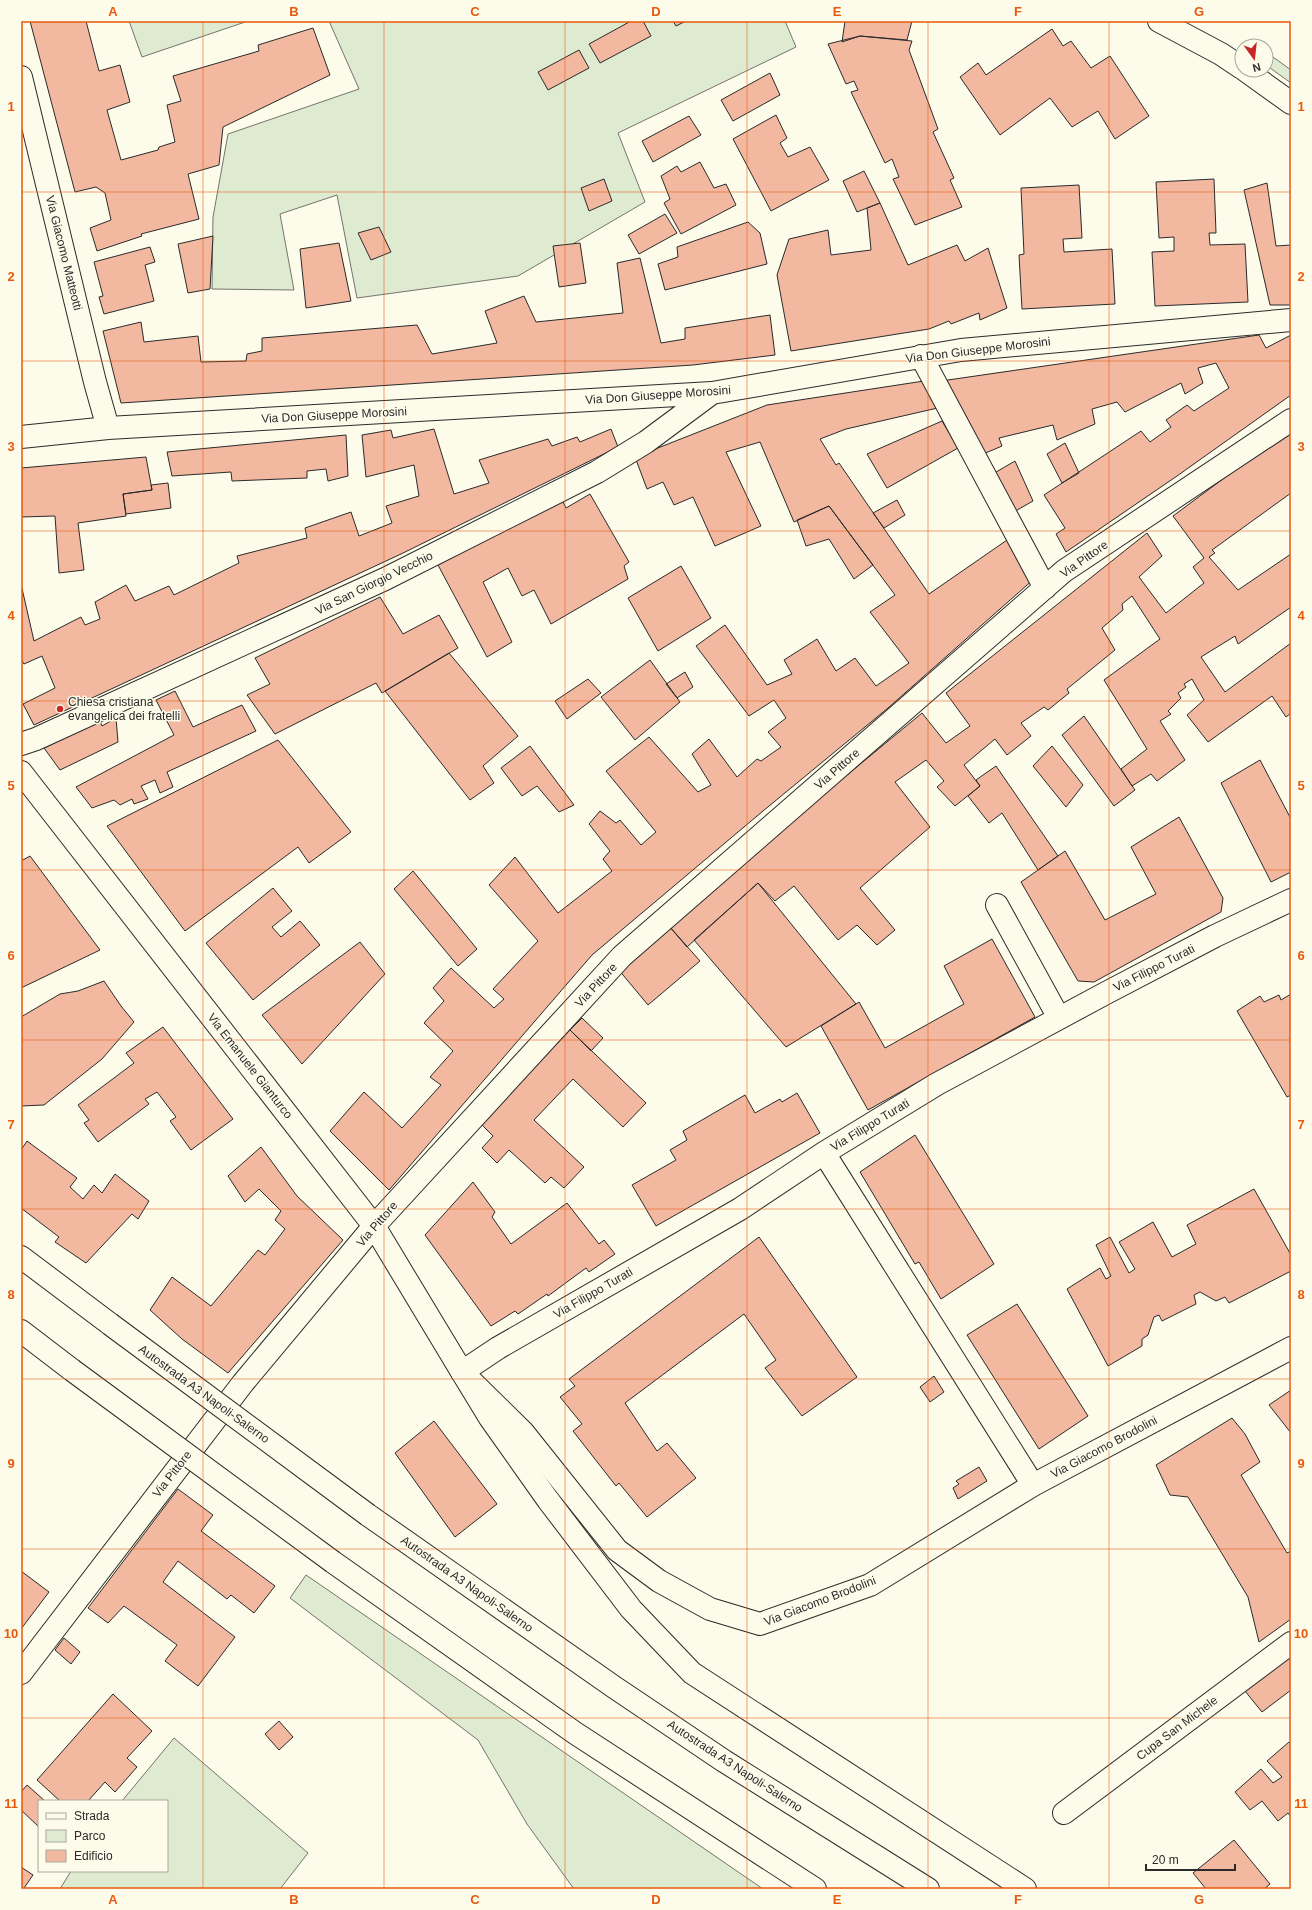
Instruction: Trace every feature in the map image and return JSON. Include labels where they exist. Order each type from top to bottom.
[{"type":"main road","points":[[1159,21],[1221,54],[1234,63]]},
{"type":"main road","name":"Via Giacomo Matteotti","points":[[21,77],[93,375],[108,428]]},
{"type":"main road","points":[[1256,78],[1291,103]]},
{"type":"main road","name":"Via Don Giuseppe Morosini","points":[[21,437],[108,428],[712,393],[921,356],[1117,335],[1291,320]]},
{"type":"main road","points":[[921,356],[1045,588]]},
{"type":"main road","name":"Via San Giorgio Vecchio","points":[[21,744],[51,732],[385,579],[590,476],[646,442],[712,393]]},
{"type":"main road","name":"Via Pittore","points":[[21,1673],[243,1383],[374,1226],[622,956],[1064,571],[1291,420]]},
{"type":"main road","name":"Via Emanuele Gianturco","points":[[21,772],[374,1226],[462,1372]]},
{"type":"main road","name":"Via Filippo Turati","points":[[462,1372],[498,1348],[740,1209],[824,1153],[938,1084],[1215,936],[1291,900]]},
{"type":"main road","points":[[997,905],[1060,1018]]},
{"type":"main road","points":[[824,1153],[1033,1485]]},
{"type":"main road","name":"Autostrada A3 Napoli-Salerno","points":[[21,1257],[368,1515],[614,1688],[724,1760],[928,1889]]},
{"type":"main road","points":[[21,1331],[333,1562],[575,1733],[815,1889]]},
{"type":"main road","name":"Via Giacomo Brodolini","points":[[462,1372],[524,1432],[617,1550],[659,1581],[710,1609],[760,1624],[870,1585],[1033,1485],[1291,1348]]},
{"type":"main road","points":[[462,1372],[490,1418],[548,1500],[622,1597],[692,1673],[1025,1889]]},
{"type":"main road","name":"Cupa San Michele","points":[[1064,1813],[1291,1643]]},
{"type":"green space","points":[[129,21],[248,21],[142,57]]},
{"type":"green space","points":[[329,21],[785,21],[796,47],[618,133],[645,202],[518,276],[357,298],[337,195],[280,214],[294,290],[212,289],[213,217],[228,134],[359,89]]},
{"type":"green space","points":[[1274,58],[1291,70],[1291,83],[1274,71]]},
{"type":"green space","points":[[306,1575],[763,1889],[574,1889],[527,1824],[478,1740],[290,1598]]},
{"type":"green space","points":[[174,1738],[308,1853],[280,1889],[60,1889],[70,1872],[168,1872],[168,1800],[123,1800]]},
{"type":"building","points":[[30,21],[86,21],[99,71],[120,65],[130,102],[107,110],[121,160],[158,150],[159,147],[175,142],[167,105],[181,101],[173,76],[259,51],[258,45],[313,28],[330,75],[223,127],[219,165],[188,174],[199,219],[141,234],[142,236],[97,251],[90,228],[111,220],[105,193],[96,187],[75,192]]},
{"type":"building","points":[[631,21],[643,21],[651,36],[600,63],[589,44]]},
{"type":"building","points":[[673,21],[686,21],[676,26]]},
{"type":"building","points":[[845,21],[912,21],[907,40],[860,36],[842,42]]},
{"type":"building","points":[[1052,29],[1063,46],[1071,41],[1091,68],[1110,56],[1149,116],[1115,139],[1098,111],[1072,127],[1050,98],[1000,135],[960,77],[978,63],[986,75]]},
{"type":"building","points":[[860,36],[912,41],[909,50],[938,129],[933,132],[954,178],[950,180],[962,207],[915,225],[893,179],[899,177],[892,159],[885,163],[851,92],[858,90],[854,81],[846,84],[828,44]]},
{"type":"building","points":[[579,50],[589,68],[548,90],[538,72]]},
{"type":"building","points":[[770,73],[780,95],[733,121],[721,100]]},
{"type":"building","points":[[776,115],[787,138],[780,143],[788,157],[810,147],[829,180],[771,211],[733,139]]},
{"type":"building","points":[[689,116],[701,135],[653,162],[642,141]]},
{"type":"building","points":[[700,162],[714,188],[726,184],[736,205],[681,234],[664,203],[670,199],[661,176],[677,166],[681,172]]},
{"type":"building","points":[[864,171],[880,203],[857,212],[843,181]]},
{"type":"building","points":[[604,179],[612,201],[589,211],[581,188]]},
{"type":"building","points":[[1214,179],[1216,233],[1209,233],[1210,245],[1245,244],[1248,302],[1155,306],[1152,252],[1174,251],[1174,237],[1159,238],[1156,182]]},
{"type":"building","points":[[1267,183],[1276,246],[1291,245],[1291,305],[1270,305],[1244,190]]},
{"type":"building","points":[[1079,185],[1082,238],[1063,239],[1064,252],[1112,249],[1115,304],[1022,309],[1019,255],[1024,254],[1021,188]]},
{"type":"building","points":[[880,203],[908,265],[957,245],[965,261],[988,248],[1007,308],[980,320],[979,313],[951,324],[949,321],[929,329],[791,351],[777,275],[789,239],[828,230],[831,255],[871,250],[867,208]]},
{"type":"building","points":[[665,214],[677,233],[639,254],[628,235]]},
{"type":"building","points":[[748,222],[760,233],[767,264],[665,290],[658,264],[678,257],[677,247]]},
{"type":"building","points":[[379,227],[391,252],[371,260],[358,233]]},
{"type":"building","points":[[213,236],[210,289],[188,293],[178,244]]},
{"type":"building","points":[[339,243],[351,301],[306,308],[300,249]]},
{"type":"building","points":[[580,243],[586,283],[559,287],[553,246]]},
{"type":"building","points":[[150,247],[155,262],[145,265],[154,301],[104,314],[99,297],[103,296],[94,262]]},
{"type":"building","points":[[640,258],[661,343],[685,339],[685,328],[770,315],[775,355],[693,365],[121,403],[103,331],[141,322],[144,342],[198,336],[201,362],[246,361],[247,354],[262,351],[262,338],[417,325],[432,354],[497,343],[485,311],[524,296],[536,322],[623,313],[617,263]]},
{"type":"building","points":[[1259,335],[1266,348],[1291,335],[1291,395],[1066,552],[1056,534],[1065,528],[1044,495],[1141,431],[1150,442],[1171,427],[1166,420],[1187,405],[1194,411],[1229,388],[1216,363],[1198,368],[1203,383],[1185,394],[1181,383],[1125,412],[1117,402],[1092,409],[1095,424],[1057,440],[1053,425],[999,438],[1002,446],[981,455],[941,381]]},
{"type":"building","points":[[924,381],[942,407],[846,429],[820,439],[836,465],[839,463],[929,594],[1010,538],[1035,578],[888,708],[592,955],[389,1190],[330,1131],[364,1092],[402,1128],[441,1085],[430,1077],[453,1051],[424,1023],[444,1001],[433,988],[451,968],[494,1008],[504,999],[493,989],[538,941],[489,885],[515,857],[558,913],[612,871],[603,859],[610,851],[589,824],[600,811],[616,823],[620,820],[641,845],[656,832],[606,771],[649,737],[698,792],[711,785],[692,754],[709,739],[737,777],[757,759],[761,761],[781,747],[768,732],[786,718],[774,700],[749,716],[696,646],[725,625],[767,685],[792,674],[784,660],[817,639],[836,671],[855,658],[876,686],[909,663],[870,612],[895,595],[829,506],[794,522],[760,442],[726,452],[761,526],[715,546],[693,497],[674,505],[663,482],[647,489],[635,457],[767,405]]},
{"type":"building","points":[[942,421],[958,448],[887,488],[867,454]]},
{"type":"building","points":[[434,429],[454,494],[489,483],[479,460],[548,439],[552,446],[577,437],[580,442],[611,429],[618,447],[401,554],[34,725],[23,704],[55,688],[42,656],[24,664],[21,659],[21,584],[34,641],[81,617],[85,625],[100,619],[95,602],[126,585],[135,601],[169,586],[174,595],[239,563],[237,556],[307,538],[305,528],[351,512],[359,536],[392,523],[386,506],[419,496],[414,465],[366,477],[362,435],[391,430],[393,438]]},
{"type":"building","points":[[1291,434],[1291,493],[1212,550],[1215,553],[1209,557],[1238,590],[1291,554],[1291,607],[1238,644],[1235,636],[1201,657],[1225,692],[1291,643],[1291,713],[1286,717],[1272,696],[1208,742],[1187,715],[1204,700],[1192,679],[1184,684],[1186,687],[1178,693],[1181,698],[1168,711],[1171,714],[1160,721],[1185,760],[1157,781],[1151,774],[1132,786],[1121,769],[1147,749],[1104,680],[1160,639],[1132,596],[1122,604],[1123,610],[1102,628],[1115,650],[1067,689],[1069,693],[1048,710],[1044,707],[1021,723],[1031,736],[1007,755],[995,739],[964,765],[980,786],[955,806],[937,787],[944,781],[926,760],[895,782],[930,827],[860,888],[895,930],[877,945],[857,925],[838,940],[794,886],[775,901],[758,883],[687,947],[669,926],[772,837],[922,713],[946,743],[970,726],[946,693],[1147,533],[1162,556],[1139,577],[1166,613],[1204,583],[1193,567],[1204,558],[1173,516],[1235,470]]},
{"type":"building","points":[[346,435],[348,476],[328,481],[326,469],[307,471],[307,478],[232,481],[231,472],[172,476],[167,452]]},
{"type":"building","points":[[1065,443],[1079,473],[1062,483],[1047,454]]},
{"type":"building","points":[[146,457],[152,490],[123,494],[126,516],[78,523],[84,570],[59,573],[55,516],[21,517],[21,468]]},
{"type":"building","points":[[1015,461],[1033,501],[1012,513],[991,475]]},
{"type":"building","points":[[168,483],[171,508],[126,514],[123,494],[152,490],[151,485]]},
{"type":"building","points":[[590,494],[629,562],[624,566],[628,579],[551,624],[534,590],[522,596],[508,568],[483,582],[512,642],[487,657],[438,565],[561,498],[566,508]]},
{"type":"building","points":[[897,500],[905,515],[884,528],[873,513]]},
{"type":"building","points":[[829,506],[873,565],[854,579],[829,539],[806,546],[797,520]]},
{"type":"building","points":[[681,566],[711,618],[658,651],[628,598]]},
{"type":"building","points":[[380,597],[403,634],[439,615],[458,648],[382,693],[376,683],[275,734],[247,695],[270,684],[255,658]]},
{"type":"building","points":[[449,653],[518,736],[483,766],[494,783],[470,800],[385,691]]},
{"type":"building","points":[[650,660],[680,702],[635,740],[601,697]]},
{"type":"building","points":[[685,672],[693,687],[677,698],[666,684]]},
{"type":"building","points":[[588,679],[601,693],[567,719],[555,701]]},
{"type":"building","points":[[175,691],[193,727],[242,705],[256,731],[167,772],[173,787],[160,793],[155,780],[141,786],[148,799],[134,804],[132,799],[120,805],[114,800],[92,808],[76,787],[174,735],[156,700]]},
{"type":"building","points":[[1084,716],[1135,790],[1114,806],[1062,735]]},
{"type":"building","points":[[116,718],[118,742],[60,770],[44,748],[100,721],[102,726]]},
{"type":"building","points":[[278,740],[351,832],[309,863],[298,847],[185,931],[107,826]]},
{"type":"building","points":[[530,746],[574,805],[559,812],[537,786],[522,796],[501,768]]},
{"type":"building","points":[[1052,746],[1083,785],[1066,807],[1033,766]]},
{"type":"building","points":[[1260,760],[1291,819],[1291,872],[1271,882],[1221,783]]},
{"type":"building","points":[[996,766],[1058,856],[1038,870],[1002,813],[989,823],[968,796],[980,786],[976,780]]},
{"type":"building","points":[[1179,817],[1223,898],[1221,912],[1094,982],[1078,981],[1021,882],[1065,851],[1105,920],[1156,894],[1131,847]]},
{"type":"building","points":[[30,856],[100,950],[21,988],[21,861]]},
{"type":"building","points":[[413,871],[477,949],[458,966],[394,889]]},
{"type":"building","points":[[758,883],[856,1004],[786,1047],[694,940]]},
{"type":"building","points":[[273,888],[292,911],[272,927],[281,937],[300,921],[320,945],[253,1000],[206,943]]},
{"type":"building","points":[[669,926],[700,961],[648,1005],[618,969]]},
{"type":"building","points":[[992,939],[1035,1017],[868,1110],[821,1026],[859,1002],[885,1048],[964,1004],[944,966]]},
{"type":"building","points":[[360,942],[385,974],[302,1064],[262,1015]]},
{"type":"building","points":[[104,981],[134,1022],[102,1059],[44,1105],[21,1106],[21,1017],[60,994],[78,991]]},
{"type":"building","points":[[1291,994],[1291,1095],[1287,1097],[1237,1011],[1260,996],[1264,1002],[1279,995],[1281,1000]]},
{"type":"building","points":[[582,1018],[603,1038],[591,1051],[570,1030]]},
{"type":"building","points":[[163,1027],[233,1119],[191,1150],[170,1121],[176,1117],[157,1092],[145,1099],[149,1104],[98,1142],[84,1123],[89,1120],[78,1105],[134,1063],[126,1053]]},
{"type":"building","points":[[570,1030],[646,1103],[623,1127],[573,1079],[534,1120],[584,1167],[564,1188],[551,1177],[545,1183],[509,1150],[497,1163],[482,1148],[493,1136],[481,1124]]},
{"type":"building","points":[[797,1093],[820,1133],[656,1226],[632,1185],[676,1160],[670,1150],[687,1140],[683,1131],[745,1095],[755,1113],[780,1099],[782,1102]]},
{"type":"building","points":[[915,1135],[994,1264],[941,1299],[919,1262],[915,1264],[860,1172]]},
{"type":"building","points":[[27,1141],[77,1178],[70,1187],[83,1199],[94,1185],[102,1193],[115,1174],[149,1201],[138,1219],[132,1214],[86,1263],[55,1242],[59,1237],[21,1208],[21,1150]]},
{"type":"building","points":[[261,1147],[297,1196],[343,1240],[228,1373],[182,1339],[150,1310],[172,1277],[211,1306],[258,1250],[265,1255],[285,1229],[275,1220],[281,1211],[259,1189],[245,1202],[228,1176]]},
{"type":"building","points":[[473,1182],[495,1212],[492,1217],[511,1244],[567,1203],[599,1244],[604,1240],[615,1254],[589,1272],[586,1268],[548,1296],[547,1294],[518,1314],[515,1311],[491,1326],[425,1235]]},
{"type":"building","points":[[1254,1189],[1291,1255],[1291,1271],[1229,1303],[1225,1297],[1216,1301],[1200,1292],[1194,1295],[1196,1304],[1162,1321],[1159,1315],[1154,1317],[1148,1335],[1142,1339],[1142,1346],[1108,1366],[1067,1289],[1100,1268],[1106,1279],[1111,1276],[1096,1245],[1110,1237],[1129,1273],[1135,1269],[1119,1242],[1153,1222],[1172,1257],[1196,1244],[1187,1225]]},
{"type":"building","points":[[759,1237],[857,1377],[802,1416],[765,1368],[776,1360],[744,1314],[625,1403],[657,1451],[667,1443],[696,1478],[647,1517],[619,1483],[616,1486],[573,1431],[582,1424],[560,1397],[575,1386],[569,1379]]},
{"type":"building","points":[[1017,1304],[1088,1416],[1039,1449],[967,1335]]},
{"type":"building","points":[[934,1376],[944,1392],[930,1402],[920,1387]]},
{"type":"building","points":[[1291,1390],[1291,1433],[1269,1405]]},
{"type":"building","points":[[1232,1418],[1245,1434],[1260,1462],[1241,1475],[1287,1553],[1291,1551],[1291,1619],[1259,1642],[1248,1597],[1188,1497],[1170,1495],[1156,1465]]},
{"type":"building","points":[[434,1421],[497,1504],[455,1537],[395,1453]]},
{"type":"building","points":[[979,1467],[987,1481],[958,1499],[953,1488],[959,1484],[956,1481]]},
{"type":"building","points":[[178,1489],[213,1515],[201,1531],[275,1586],[254,1613],[231,1595],[227,1599],[178,1561],[163,1582],[235,1637],[198,1686],[165,1661],[177,1645],[124,1606],[108,1623],[88,1608]]},
{"type":"building","points":[[21,1571],[49,1592],[21,1629]]},
{"type":"building","points":[[64,1638],[80,1652],[71,1664],[55,1650]]},
{"type":"building","points":[[1291,1655],[1291,1690],[1262,1712],[1245,1691]]},
{"type":"building","points":[[113,1694],[152,1731],[127,1758],[137,1767],[115,1792],[105,1782],[89,1800],[59,1800],[37,1780]]},
{"type":"building","points":[[279,1721],[293,1737],[279,1750],[265,1734]]},
{"type":"building","points":[[1289,1742],[1291,1744],[1291,1817],[1288,1813],[1278,1821],[1262,1801],[1250,1810],[1235,1792],[1261,1769],[1273,1783],[1282,1777],[1267,1761]]},
{"type":"building","points":[[27,1785],[44,1800],[38,1800],[38,1826],[21,1810],[21,1792]]},
{"type":"building","points":[[1234,1840],[1270,1884],[1264,1889],[1206,1889],[1193,1873]]},
{"type":"building","points":[[21,1867],[33,1875],[24,1888],[26,1889],[21,1889]]},
{"type":"place","name":"Chiesa cristiana evangelica dei fratelli","points":[[60,709]]}]
